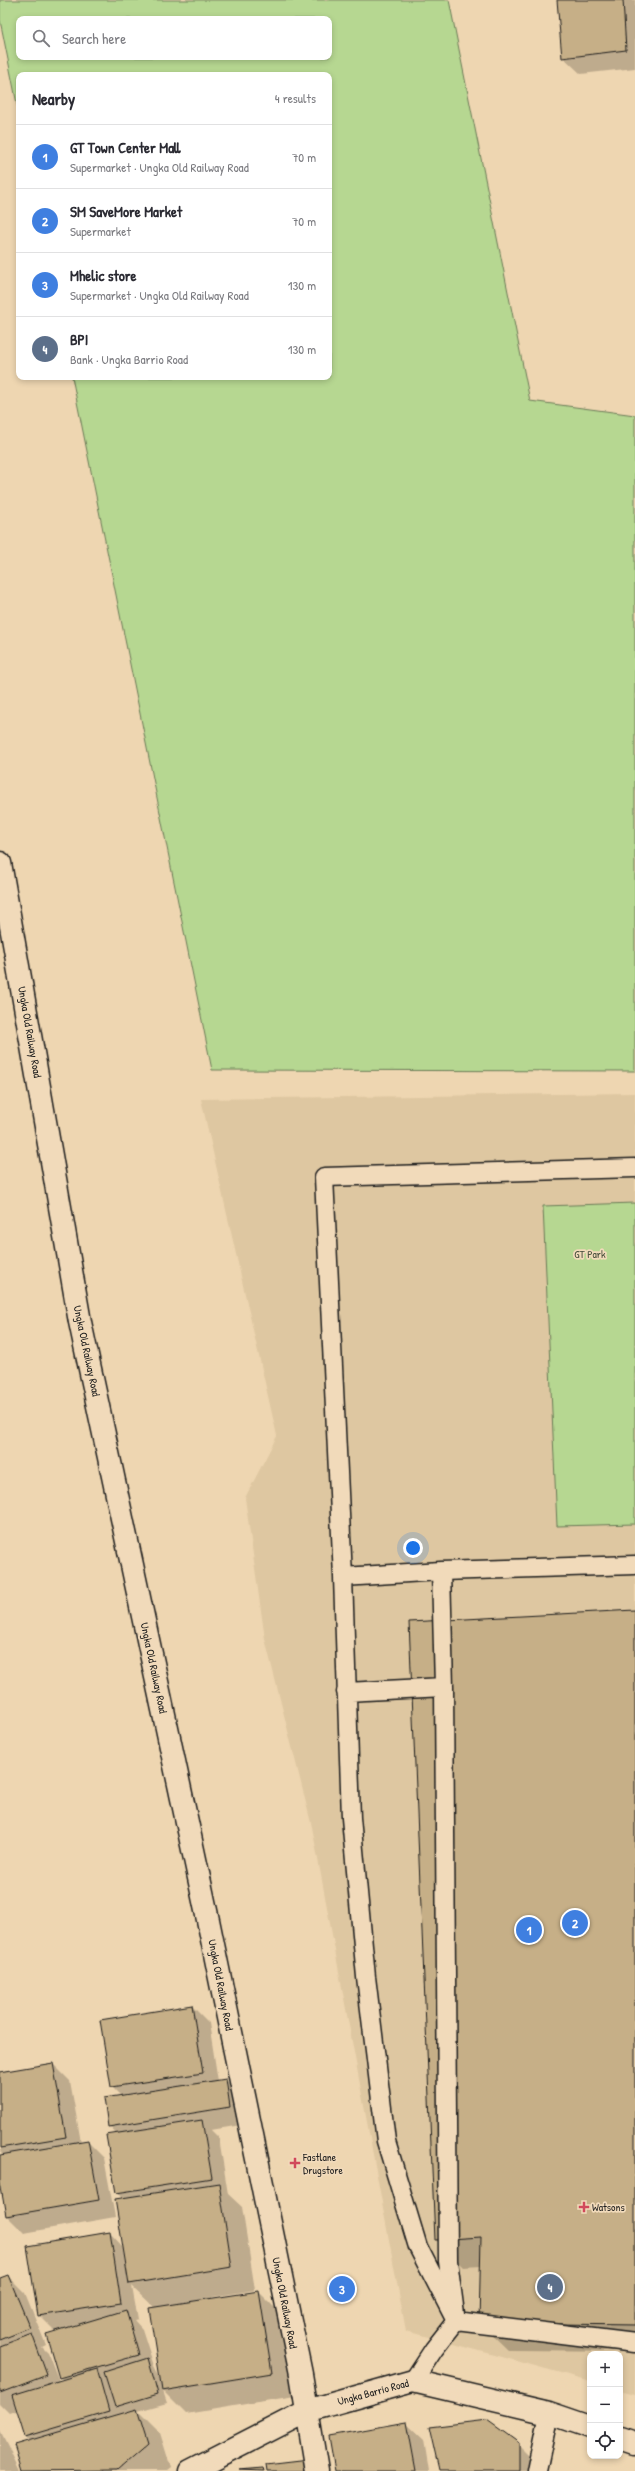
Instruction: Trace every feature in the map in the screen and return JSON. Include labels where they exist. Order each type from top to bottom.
[{"type":"street","name":"Ungka Old Railway Road","points":[[0,863],[80,1322],[208,1920],[307,2411],[317,2471]]},
{"type":"street","name":"Ungka Barrio Road","points":[[190,2471],[307,2411],[412,2381],[549,2412],[587,2426]]},
{"type":"street","points":[[623,2439],[635,2443]]},
{"type":"lane","points":[[456,2321],[418,2247],[386,2140],[366,1977],[352,1826],[343,1577],[324,1177],[635,1168]]},
{"type":"lane","points":[[343,1577],[441,1571],[635,1565]]},
{"type":"lane","points":[[412,2381],[456,2321],[448,2261],[444,1687],[441,1571]]},
{"type":"lane","points":[[346,1692],[444,1687]]},
{"type":"lane","points":[[456,2321],[635,2343]]},
{"type":"lane","points":[[537,2471],[549,2412]]},
{"type":"shaded area","points":[[635,1093],[635,2394],[623,2391],[623,2351],[587,2351],[587,2380],[406,2331],[312,1827],[265,1639],[245,1498],[277,1436],[201,1099]]},
{"type":"green space","points":[[0,0],[449,0],[530,401],[635,415],[635,1071],[212,1070],[73,380],[332,380],[332,72],[16,72],[16,99],[0,20]]},
{"type":"green space","name":"GT Park","points":[[635,1203],[635,1524],[557,1526],[543,1206]]},
{"type":"building","points":[[557,0],[623,0],[626,50],[562,58]]},
{"type":"building","points":[[635,1610],[635,2325],[479,2323],[481,2237],[435,2240],[409,1622]]},
{"type":"building","points":[[192,2005],[203,2073],[111,2087],[100,2020]]},
{"type":"building","points":[[53,2063],[66,2137],[0,2148],[0,2072]]},
{"type":"building","points":[[226,2079],[230,2107],[108,2127],[104,2098]]},
{"type":"building","points":[[202,2120],[212,2178],[116,2193],[106,2135]]},
{"type":"building","points":[[88,2140],[99,2200],[6,2216],[0,2182],[0,2155]]},
{"type":"building","points":[[219,2183],[232,2267],[129,2284],[115,2199]]},
{"type":"building","points":[[110,2232],[121,2303],[38,2316],[27,2246]]},
{"type":"building","points":[[8,2275],[30,2328],[0,2340],[0,2278]]},
{"type":"building","points":[[259,2291],[272,2373],[162,2391],[149,2308]]},
{"type":"building","points":[[126,2310],[139,2355],[59,2378],[46,2334]]},
{"type":"building","points":[[32,2334],[47,2375],[0,2393],[0,2346]]},
{"type":"building","points":[[148,2358],[158,2394],[115,2407],[104,2372]]},
{"type":"building","points":[[97,2369],[109,2412],[25,2437],[12,2395]]},
{"type":"building","points":[[137,2409],[148,2444],[118,2470],[22,2471],[14,2445]]},
{"type":"building","points":[[487,2420],[519,2443],[519,2471],[439,2471],[429,2427]]},
{"type":"building","points":[[407,2422],[416,2471],[335,2471],[329,2436]]},
{"type":"building","points":[[309,2459],[310,2471],[267,2471],[266,2464]]},
{"type":"building","points":[[263,2468],[264,2471],[239,2470]]},
{"type":"place","name":"SM SaveMore Market","points":[[575,1923]]},
{"type":"place","name":"GT Town Center Mall","points":[[529,1930]]},
{"type":"place","name":"Fastlane Drugstore","points":[[295,2163]]},
{"type":"place","name":"Watsons","points":[[584,2207]]},
{"type":"place","name":"BPI","points":[[550,2287]]},
{"type":"place","name":"Mhelic store","points":[[342,2289]]}]
